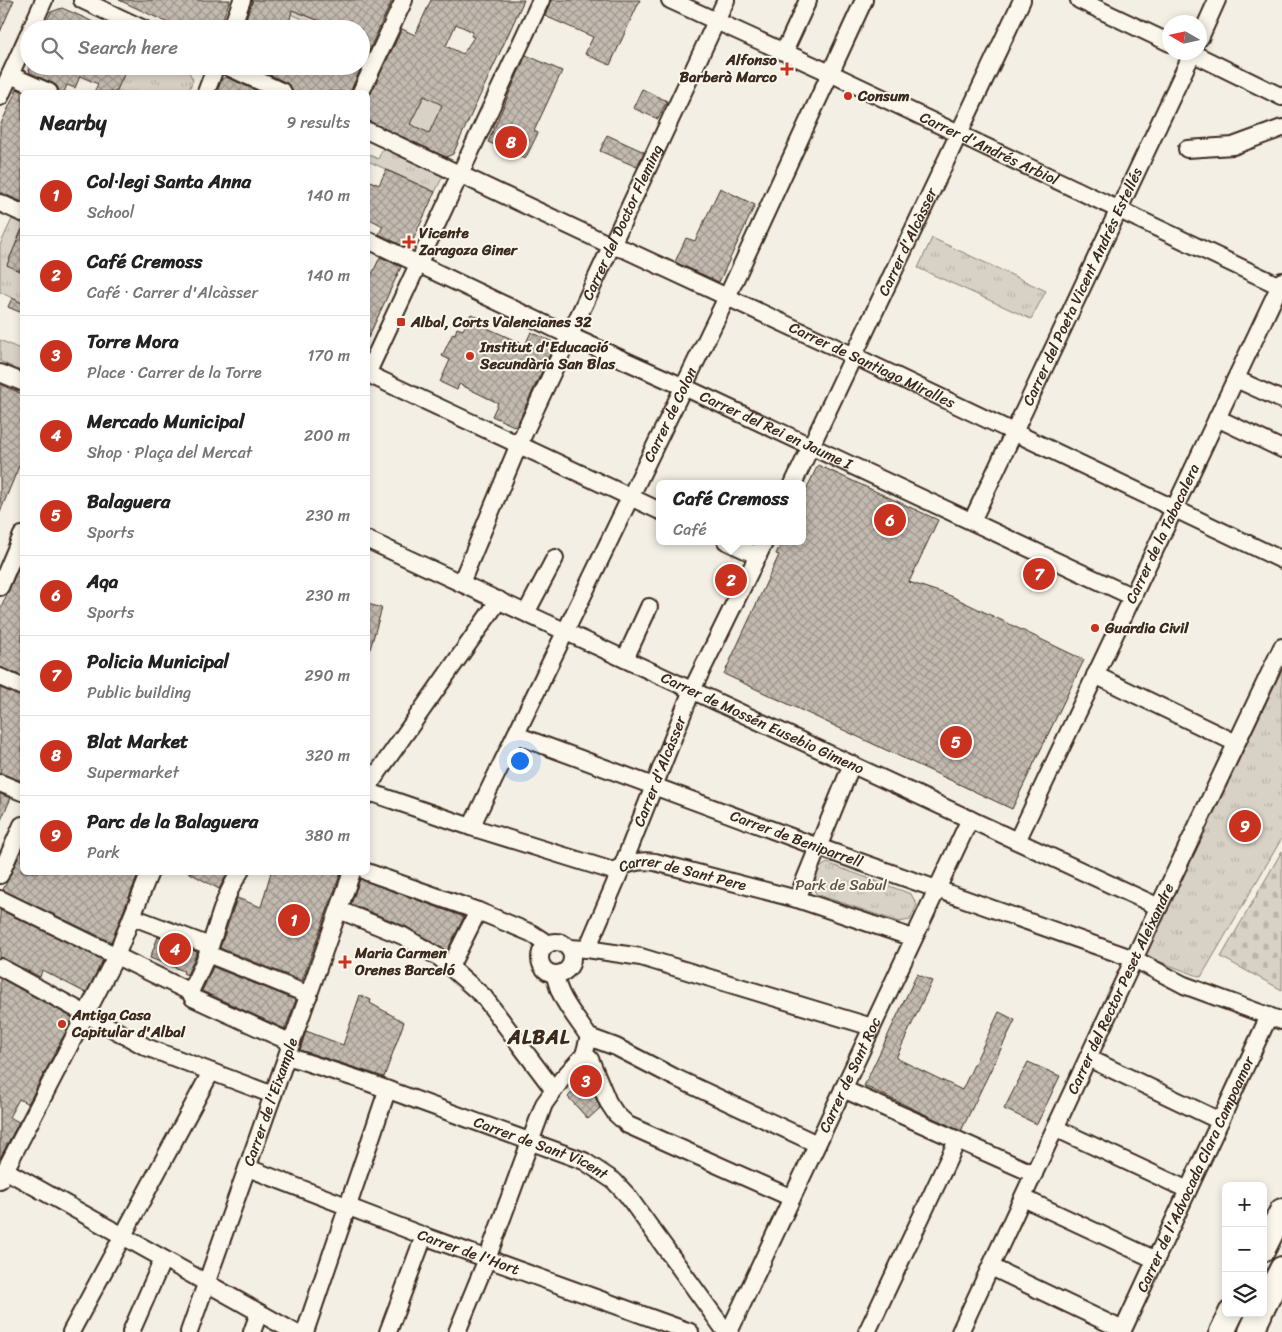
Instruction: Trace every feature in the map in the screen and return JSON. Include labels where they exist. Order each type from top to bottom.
[{"type":"highway","points":[[1267,1241],[1282,1211]]},
{"type":"highway","points":[[1267,1300],[1282,1270]]},
{"type":"highway","points":[[1222,1332],[1229,1317]]},
{"type":"highway","points":[[1251,1332],[1258,1317]]},
{"type":"street","points":[[35,20],[44,0]]},
{"type":"street","points":[[82,0],[125,20]]},
{"type":"street","points":[[234,20],[242,0]]},
{"type":"street","points":[[370,73],[404,0]]},
{"type":"street","points":[[370,369],[541,0]]},
{"type":"street","name":"Carrer d'Andrés Arbiol","points":[[670,0],[1281,284]]},
{"type":"street","name":"Carrer del Doctor Fleming","points":[[461,583],[519,444],[726,0]]},
{"type":"street","points":[[784,52],[808,0]]},
{"type":"street","name":"Carrer de Colon","points":[[471,827],[727,297],[864,0]]},
{"type":"street","name":"Carrer d'Alcàsser","points":[[795,480],[1022,0]]},
{"type":"street","points":[[1079,0],[1162,39]]},
{"type":"street","points":[[1207,22],[1217,0]]},
{"type":"street","points":[[0,97],[20,53]]},
{"type":"street","name":"Carrer del Poeta Vicent Andrés Estellés","points":[[972,521],[1189,60]]},
{"type":"street","points":[[1206,60],[1282,97]]},
{"type":"street","points":[[10,75],[44,90]]},
{"type":"street","points":[[207,90],[213,75]]},
{"type":"street","points":[[246,75],[279,90]]},
{"type":"street","points":[[362,90],[369,75]]},
{"type":"street","points":[[1187,149],[1234,146],[1282,128]]},
{"type":"street","name":"Carrer de Santiago Miralles","points":[[370,132],[612,246],[626,250],[854,356],[1282,560]]},
{"type":"street","points":[[0,203],[20,213]]},
{"type":"street","name":"Carrer del Rei en Jaume I","points":[[370,241],[570,336],[684,387],[1133,597]]},
{"type":"street","name":"Carrer de la Tabacalera","points":[[1017,841],[1281,284]]},
{"type":"street","points":[[0,373],[20,381]]},
{"type":"street","points":[[370,374],[656,509]]},
{"type":"street","points":[[1236,379],[1282,400]]},
{"type":"street","points":[[1217,418],[1282,449]]},
{"type":"street","points":[[0,587],[10,570],[20,541]]},
{"type":"street","name":"Carrer de Mossén Eusebio Gimeno","points":[[370,541],[1159,907]]},
{"type":"street","points":[[744,545],[762,549]]},
{"type":"street","name":"Carrer d'Alcàsser","points":[[587,949],[655,786],[692,690],[762,549]]},
{"type":"street","points":[[526,613],[555,558]]},
{"type":"street","points":[[370,788],[499,600]]},
{"type":"street","points":[[625,659],[649,608]]},
{"type":"street","name":"Carrer del Rector Peset Aleixandre","points":[[960,1332],[1282,647]]},
{"type":"street","points":[[1095,675],[1236,743]]},
{"type":"street","points":[[0,678],[20,685]]},
{"type":"street","name":"Carrer de Beniparrell","points":[[516,735],[1134,959],[1184,985],[1276,1019]]},
{"type":"street","points":[[797,899],[852,764]]},
{"type":"street","points":[[0,783],[20,791]]},
{"type":"street","name":"Carrer de Sant Pere","points":[[370,794],[612,872],[634,861],[645,860],[655,862],[797,899],[913,938]]},
{"type":"street","name":"Carrer de Sant Roc","points":[[728,1332],[970,819]]},
{"type":"street","points":[[0,875],[20,830]]},
{"type":"street","points":[[370,873],[478,911],[531,933],[548,944]]},
{"type":"street","points":[[149,875],[116,956],[2,1175],[122,1236],[294,1332]]},
{"type":"street","points":[[190,992],[209,950],[223,904],[238,875]]},
{"type":"street","name":"Carrer de l'Eixample","points":[[189,1332],[351,875]]},
{"type":"street","name":"Carrer de Sant Vicent","points":[[0,899],[190,992],[193,998],[290,1050],[387,1090],[584,1161],[614,1181],[627,1195],[728,1332]]},
{"type":"street","points":[[339,910],[403,936],[440,958],[484,997],[553,1089]]},
{"type":"street","points":[[450,967],[478,911]]},
{"type":"street","points":[[133,916],[309,995]]},
{"type":"street","points":[[568,948],[572,958],[568,968],[560,974],[545,970],[540,962],[541,952],[548,944],[558,942],[568,948],[641,957],[872,1027]]},
{"type":"street","points":[[0,967],[146,1048],[273,1095]]},
{"type":"street","points":[[555,974],[556,986],[589,1037],[616,1047],[674,1077],[817,1144]]},
{"type":"street","name":"Carrer de l'Advocada Clara Campoamor","points":[[1122,1331],[1220,1121],[1276,1019]]},
{"type":"street","points":[[457,1332],[487,1259],[544,1104],[553,1089],[584,1054],[589,1037]]},
{"type":"street","points":[[584,1054],[590,1060],[601,1088],[616,1114],[628,1125],[792,1198]]},
{"type":"street","points":[[1088,1058],[1220,1121]]},
{"type":"street","points":[[71,1332],[211,1072]]},
{"type":"street","points":[[843,1089],[1034,1174]]},
{"type":"street","points":[[305,1332],[349,1207],[387,1090]]},
{"type":"street","points":[[1055,1128],[1188,1190]]},
{"type":"street","points":[[867,1332],[957,1141]]},
{"type":"street","name":"Carrer de l'Hort","points":[[248,1168],[424,1236],[690,1332]]},
{"type":"street","points":[[1023,1198],[1156,1260]]},
{"type":"street","points":[[388,1332],[424,1236]]},
{"type":"street","points":[[131,1332],[163,1259]]},
{"type":"street","points":[[991,1267],[1122,1331]]},
{"type":"street","points":[[252,1332],[258,1313]]},
{"type":"green space","points":[[292,10],[318,20],[300,20],[301,18],[290,14]]},
{"type":"green space","points":[[124,75],[190,75],[193,80],[189,90],[117,90]]},
{"type":"green space","points":[[432,77],[441,101],[440,104],[442,105],[431,134],[402,121],[418,108]]},
{"type":"green space","points":[[383,148],[443,176],[435,192],[370,162],[370,155],[378,159]]},
{"type":"green space","points":[[12,219],[20,223],[20,234],[7,265],[20,271],[20,302],[0,292],[0,245]]},
{"type":"green space","points":[[932,238],[1046,291],[1031,319],[918,268]]},
{"type":"green space","points":[[0,340],[20,349],[20,371],[0,361]]},
{"type":"green space","points":[[1282,669],[1282,838],[1201,977],[1142,955],[1214,813]]},
{"type":"green space","points":[[1282,851],[1282,990],[1221,957]]},
{"type":"green space","name":"Park de Sabul","points":[[827,863],[911,894],[917,905],[910,920],[899,922],[816,894],[812,885],[818,869]]},
{"type":"building","points":[[0,0],[14,0],[0,32]]},
{"type":"building","points":[[119,0],[230,0],[222,20],[162,20]]},
{"type":"building","points":[[253,0],[392,0],[370,48],[370,20],[318,20],[292,10],[290,20],[245,20]]},
{"type":"building","points":[[431,0],[524,0],[453,154],[446,157],[370,122],[370,95],[402,29],[415,35]],"holes":[[[456,24],[473,32],[471,36],[474,37],[463,54],[446,46]],[[424,96],[442,105],[429,133],[410,124]]]},
{"type":"building","points":[[551,0],[640,0],[610,65],[585,54],[593,37],[545,16]]},
{"type":"building","points":[[62,8],[89,20],[47,20],[51,12]]},
{"type":"building","points":[[526,55],[562,71],[534,131],[538,133],[525,159],[488,142]]},
{"type":"building","points":[[34,75],[124,75],[117,90],[95,90],[98,84],[80,76],[75,88],[67,85],[65,90],[58,90],[57,86]]},
{"type":"building","points":[[270,75],[358,75],[351,90],[292,90],[287,83]]},
{"type":"building","points":[[226,77],[255,90],[218,90],[222,79]]},
{"type":"building","points":[[17,89],[20,90],[20,201],[0,192],[0,126]]},
{"type":"building","points":[[642,89],[667,101],[658,119],[633,108]]},
{"type":"building","points":[[607,135],[644,152],[637,167],[600,151]]},
{"type":"building","points":[[386,170],[435,192],[409,249],[379,234],[383,226],[370,219],[370,181],[379,185]]},
{"type":"building","points":[[720,188],[755,205],[719,282],[675,262],[686,238],[695,241]]},
{"type":"building","points":[[20,234],[19,271],[7,265]]},
{"type":"building","points":[[380,257],[401,267],[370,334],[370,279]]},
{"type":"building","points":[[12,298],[20,302],[20,312],[8,307]]},
{"type":"building","points":[[471,314],[488,322],[485,327],[525,345],[531,332],[555,343],[516,427],[492,416],[498,403],[459,384],[457,390],[440,382],[450,360],[442,356],[453,333],[455,334],[457,328],[463,330]]},
{"type":"building","points":[[0,384],[20,393],[20,464],[0,512]]},
{"type":"building","points":[[818,465],[938,520],[909,582],[951,596],[1084,660],[1012,809],[724,674],[779,555],[776,554],[780,545],[806,545],[806,490]]},
{"type":"building","points":[[20,564],[20,675],[0,667],[0,610]]},
{"type":"building","points":[[370,605],[382,608],[370,649]]},
{"type":"building","points":[[0,688],[20,696],[20,780],[0,773]]},
{"type":"building","points":[[0,794],[11,798],[0,822]]},
{"type":"building","points":[[20,853],[20,875],[138,875],[111,942],[3,890]]},
{"type":"building","points":[[193,875],[226,875],[219,889]]},
{"type":"building","points":[[270,875],[340,875],[302,981],[220,948],[237,898],[261,907]]},
{"type":"building","points":[[360,879],[464,917],[447,951],[407,927],[351,904]]},
{"type":"building","points":[[0,910],[103,960],[86,993],[42,970],[40,977],[0,957]]},
{"type":"building","points":[[158,937],[197,952],[187,975],[183,973],[184,971],[150,958]]},
{"type":"building","points":[[213,967],[296,1000],[285,1029],[202,991]]},
{"type":"building","points":[[917,974],[932,981],[896,1058],[962,1090],[999,1012],[1015,1020],[961,1131],[864,1086]]},
{"type":"building","points":[[0,978],[73,1018],[28,1104],[19,1099],[9,1117],[19,1122],[0,1158]]},
{"type":"building","points":[[360,995],[371,1000],[370,1003],[404,1022],[384,1077],[300,1050],[306,1031],[343,1045]]},
{"type":"building","points":[[1028,1062],[1060,1076],[1037,1124],[1004,1109]]},
{"type":"building","points":[[584,1074],[600,1108],[588,1119],[568,1097],[579,1084]]},
{"type":"place","name":"Alfonso Barberà Marco","points":[[787,69]]},
{"type":"place","name":"Consum","points":[[848,96]]},
{"type":"place","name":"Blat Market","points":[[511,142]]},
{"type":"place","name":"Vicente Zaragoza Giner","points":[[409,242]]},
{"type":"place","name":"Albal, Corts Valencianes 32","points":[[401,322]]},
{"type":"place","name":"Institut d'Educació Secundària San Blas","points":[[470,356]]},
{"type":"place","name":"Aqa","points":[[890,520]]},
{"type":"place","name":"Policia Municipal","points":[[1039,574]]},
{"type":"place","name":"Café Cremoss","points":[[731,580]]},
{"type":"place","name":"Guardia Civil","points":[[1095,628]]},
{"type":"place","name":"Balaguera","points":[[956,742]]},
{"type":"place","name":"Parc de la Balaguera","points":[[1245,826]]},
{"type":"place","name":"Col·legi Santa Anna","points":[[294,920]]},
{"type":"place","name":"Mercado Municipal","points":[[175,949]]},
{"type":"place","name":"Maria Carmen Orenes Barceló","points":[[345,962]]},
{"type":"place","name":"Antiga Casa Capitular d'Albal","points":[[62,1024]]},
{"type":"place","name":"Torre Mora","points":[[586,1081]]},
{"type":"district","name":"ALBAL","points":[[539,1037]]}]
